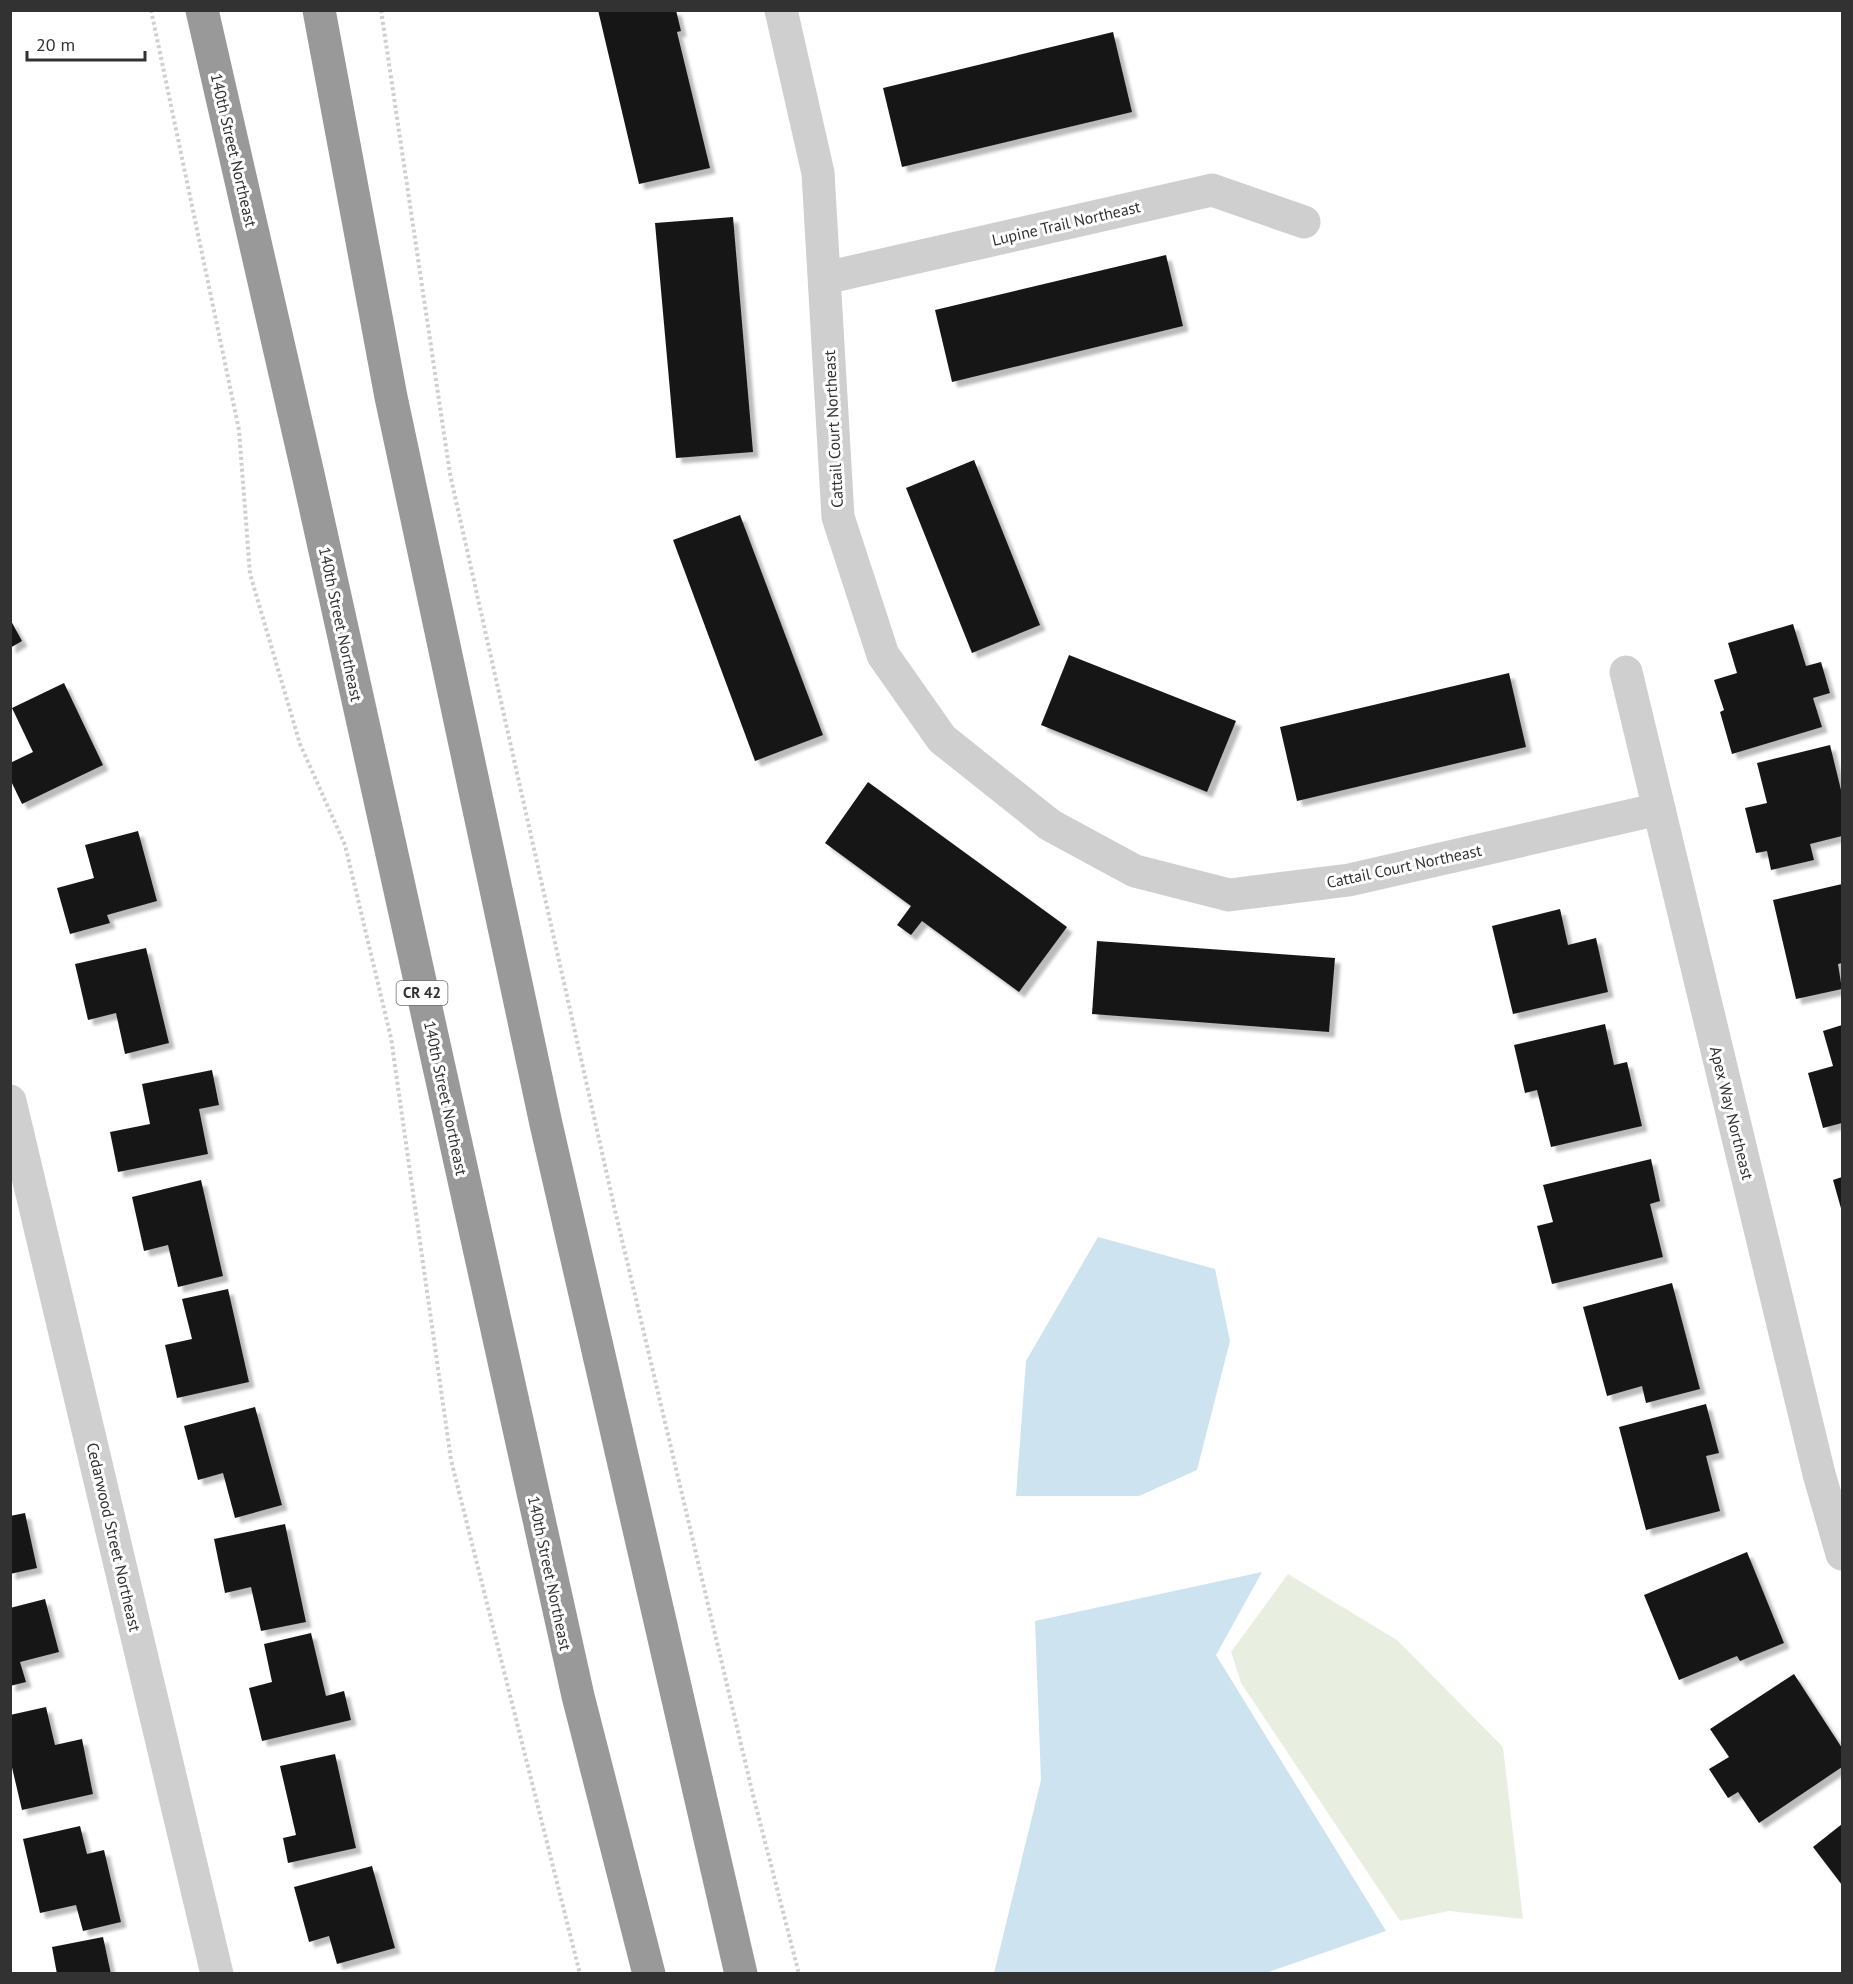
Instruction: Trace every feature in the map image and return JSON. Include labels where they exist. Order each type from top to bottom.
[{"type":"highway","name":"140th Street Northeast","points":[[202,10],[308,474],[578,1696],[649,1974]]},
{"type":"highway","points":[[319,10],[391,397],[544,1112],[741,1974]]},
{"type":"street","name":"Cattail Court Northeast","points":[[782,10],[818,173],[838,517],[883,655],[942,739],[1050,825],[1136,871],[1229,895],[1349,880],[1659,809]]},
{"type":"street","name":"Lupine Trail Northeast","points":[[825,278],[1212,190],[1304,222]]},
{"type":"street","name":"Apex Way Northeast","points":[[1626,672],[1819,1474],[1842,1554]]},
{"type":"street","name":"Cedarwood Street Northeast","points":[[10,1101],[18,1162],[217,1974]]},
{"type":"path","points":[[151,10],[239,430],[250,574],[300,744],[345,845],[391,1038],[451,1460],[580,1974]]},
{"type":"path","points":[[381,10],[450,474],[614,1206],[753,1796],[799,1974]]},
{"type":"green space","points":[[1288,1574],[1397,1640],[1503,1747],[1523,1919],[1449,1911],[1400,1921],[1241,1683],[1231,1652]]},
{"type":"water","points":[[1098,1237],[1215,1269],[1230,1341],[1197,1470],[1139,1496],[1016,1496],[1026,1361]]},
{"type":"water","points":[[1262,1572],[1216,1655],[1386,1931],[1266,1973],[994,1973],[1041,1780],[1035,1621]]},
{"type":"building","points":[[598,10],[676,10],[681,31],[677,32],[710,168],[639,184]]},
{"type":"building","points":[[1113,32],[1132,112],[902,167],[883,88]]},
{"type":"building","points":[[733,217],[753,452],[676,458],[655,223]]},
{"type":"building","points":[[1166,255],[1183,326],[952,382],[935,310]]},
{"type":"building","points":[[974,460],[1040,625],[972,653],[906,488]]},
{"type":"building","points":[[740,515],[823,735],[755,761],[673,540]]},
{"type":"building","points":[[10,619],[22,641],[10,648]]},
{"type":"building","points":[[1793,624],[1806,666],[1821,662],[1830,693],[1813,698],[1822,727],[1732,754],[1720,712],[1724,710],[1714,680],[1737,673],[1728,643]]},
{"type":"building","points":[[1069,655],[1236,721],[1207,792],[1041,725]]},
{"type":"building","points":[[1509,673],[1526,747],[1297,801],[1280,727]]},
{"type":"building","points":[[64,683],[103,765],[22,804],[10,779],[10,763],[33,752],[12,708]]},
{"type":"building","points":[[1830,745],[1842,794],[1842,836],[1810,844],[1814,860],[1771,870],[1767,851],[1756,853],[1745,808],[1767,803],[1757,763]]},
{"type":"building","points":[[868,782],[1067,927],[1019,992],[922,921],[911,935],[897,925],[911,906],[825,843]]},
{"type":"building","points":[[138,831],[157,901],[107,915],[110,923],[70,934],[57,888],[94,878],[85,845]]},
{"type":"building","points":[[1842,884],[1842,963],[1838,964],[1842,989],[1796,999],[1773,900]]},
{"type":"building","points":[[1560,909],[1568,945],[1596,938],[1608,992],[1513,1014],[1492,926]]},
{"type":"building","points":[[1097,941],[1335,958],[1329,1032],[1092,1014]]},
{"type":"building","points":[[146,948],[169,1043],[125,1054],[116,1013],[88,1020],[75,964]]},
{"type":"building","points":[[1605,1024],[1614,1065],[1627,1062],[1642,1126],[1551,1147],[1537,1090],[1525,1093],[1514,1045]]},
{"type":"building","points":[[1842,1025],[1842,1123],[1823,1128],[1808,1073],[1833,1066],[1823,1031]]},
{"type":"building","points":[[212,1070],[219,1105],[199,1109],[208,1154],[118,1172],[110,1132],[150,1124],[142,1084]]},
{"type":"building","points":[[1651,1159],[1660,1201],[1650,1204],[1663,1257],[1552,1284],[1537,1226],[1553,1222],[1543,1185]]},
{"type":"building","points":[[1842,1177],[1842,1212],[1833,1180]]},
{"type":"building","points":[[201,1180],[223,1276],[178,1287],[168,1245],[144,1251],[132,1197]]},
{"type":"building","points":[[1672,1283],[1700,1389],[1646,1403],[1642,1386],[1607,1396],[1583,1307]]},
{"type":"building","points":[[228,1289],[249,1382],[177,1398],[165,1345],[192,1339],[182,1299]]},
{"type":"building","points":[[1706,1404],[1719,1453],[1706,1456],[1720,1511],[1646,1530],[1619,1427]]},
{"type":"building","points":[[255,1407],[282,1505],[235,1518],[223,1473],[198,1480],[184,1426]]},
{"type":"building","points":[[25,1513],[37,1568],[10,1574],[10,1516]]},
{"type":"building","points":[[285,1524],[306,1622],[261,1631],[251,1587],[225,1593],[214,1539]]},
{"type":"building","points":[[1747,1552],[1784,1643],[1740,1661],[1737,1656],[1679,1680],[1644,1595]]},
{"type":"building","points":[[45,1599],[59,1652],[20,1662],[26,1682],[10,1686],[10,1608]]},
{"type":"building","points":[[311,1633],[326,1696],[344,1691],[351,1720],[262,1741],[249,1688],[272,1682],[264,1644]]},
{"type":"building","points":[[1794,1674],[1842,1748],[1842,1767],[1759,1823],[1738,1792],[1728,1798],[1709,1769],[1729,1757],[1710,1729]]},
{"type":"building","points":[[46,1707],[55,1745],[82,1739],[93,1794],[22,1810],[10,1759],[10,1715]]},
{"type":"building","points":[[335,1754],[356,1848],[288,1863],[283,1838],[296,1835],[280,1766]]},
{"type":"building","points":[[1842,1824],[1842,1885],[1813,1847]]},
{"type":"building","points":[[80,1826],[87,1854],[104,1850],[121,1922],[83,1931],[76,1905],[40,1913],[23,1839]]},
{"type":"building","points":[[372,1866],[395,1948],[337,1964],[329,1936],[309,1942],[294,1887]]},
{"type":"building","points":[[103,1937],[111,1974],[57,1974],[52,1947]]}]
